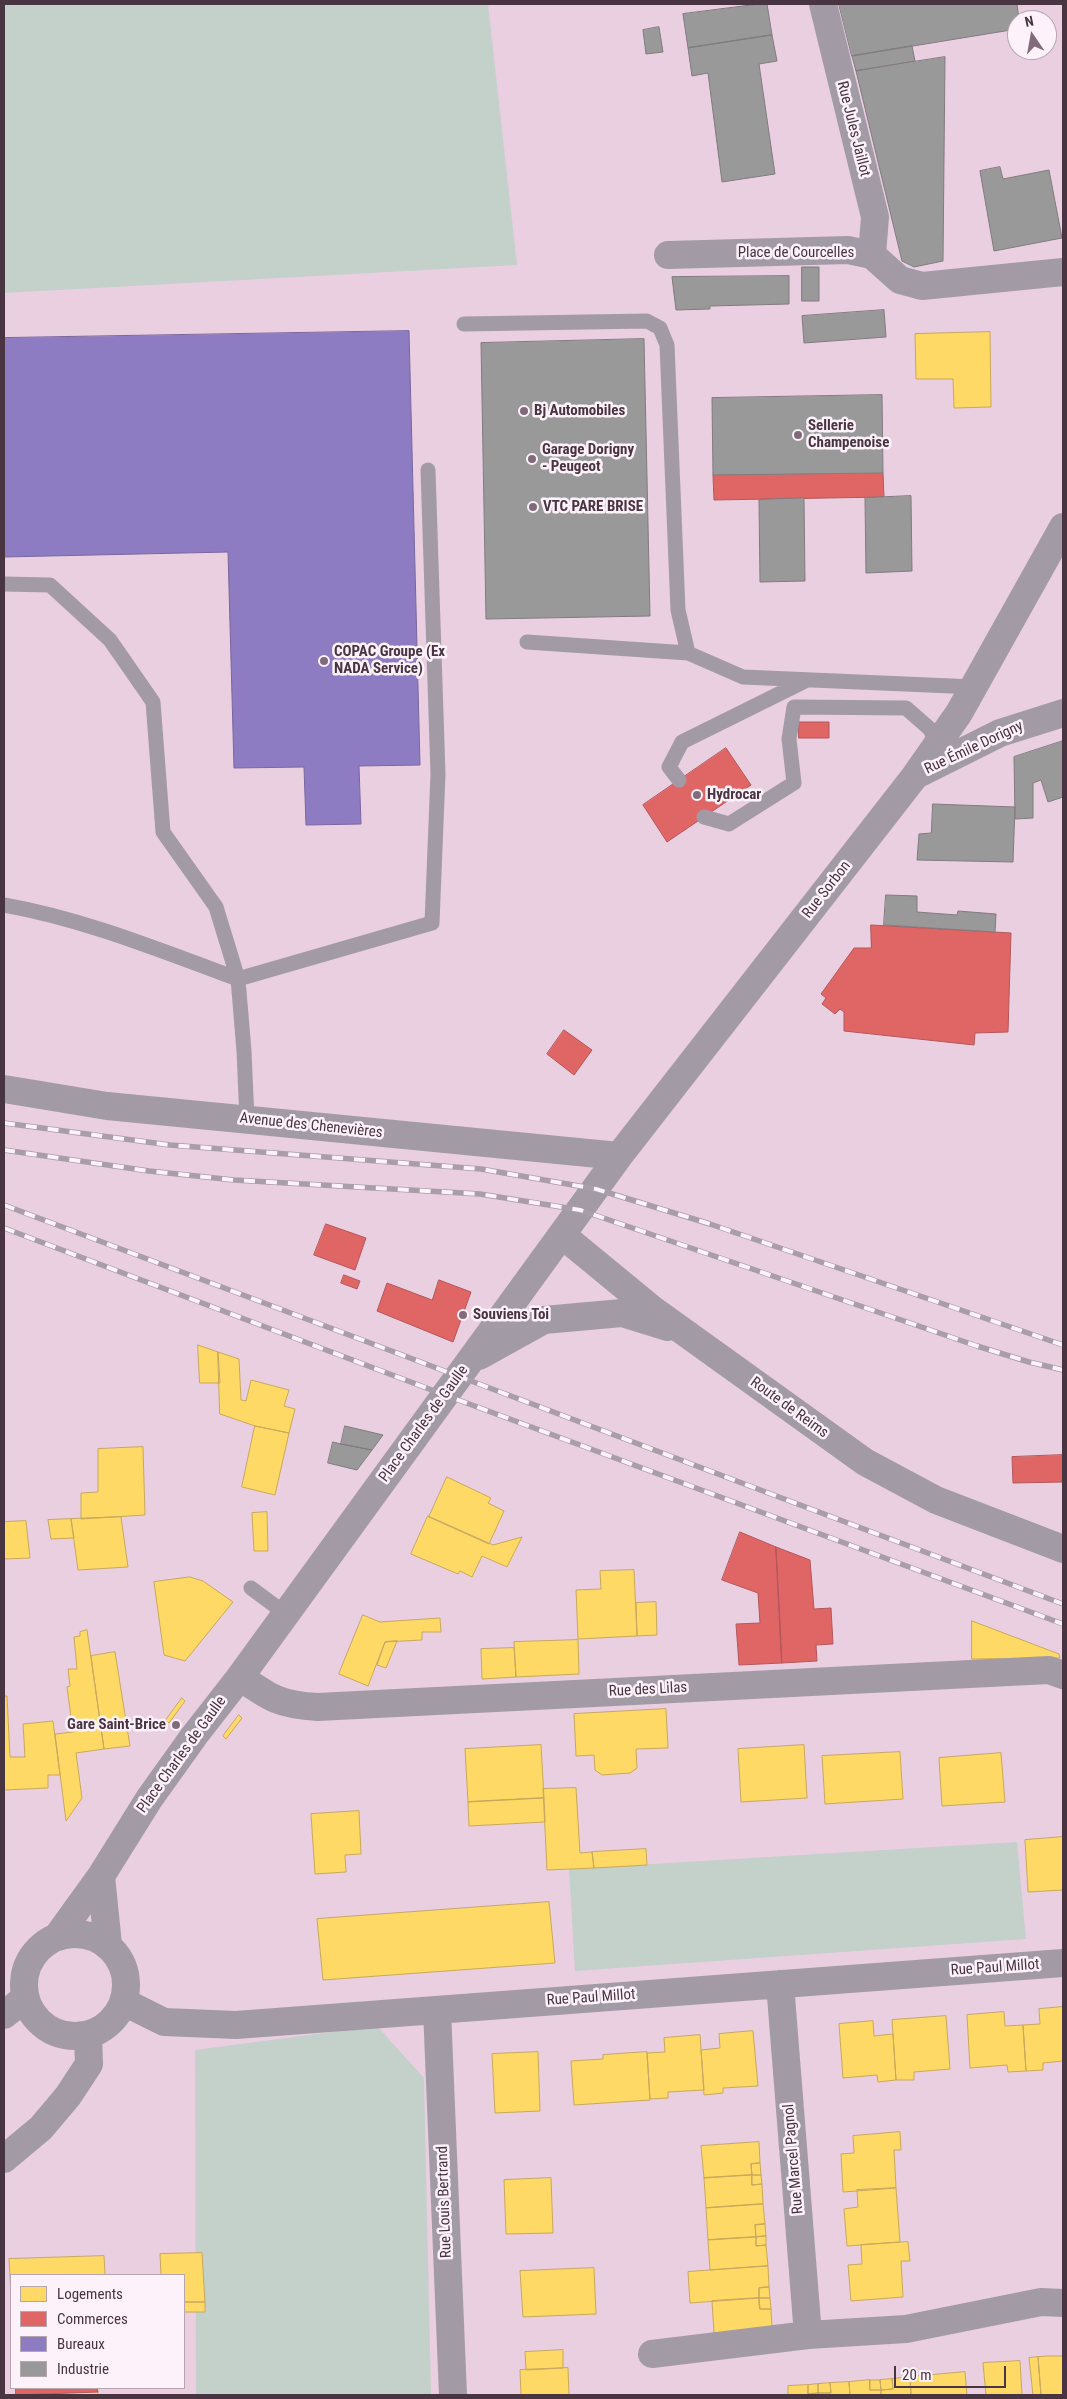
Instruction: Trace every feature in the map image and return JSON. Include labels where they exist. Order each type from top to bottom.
[{"type":"street","name":"Rue Jules Jaillot","points":[[823,4],[875,216],[872,255]]},
{"type":"street","name":"Place de Courcelles","points":[[668,255],[848,250],[872,255],[900,280],[922,286],[1063,272]]},
{"type":"street","name":"Rue Sorbon","points":[[562,1235],[620,1156],[937,744],[974,687],[1063,528]]},
{"type":"street","name":"Rue Émile Dorigny","points":[[914,776],[1000,733],[1063,713]]},
{"type":"street","name":"Avenue des Chenevières","points":[[4,1089],[107,1106],[620,1156]]},
{"type":"street","name":"Route de Reims","points":[[562,1235],[685,1333],[872,1466],[936,1500],[1055,1541]]},
{"type":"street","name":"Place Charles de Gaulle","points":[[58,1937],[160,1783],[240,1677],[562,1235]]},
{"type":"street","points":[[471,1360],[544,1320],[622,1313],[685,1333]]},
{"type":"street","name":"Rue des Lilas","points":[[240,1677],[275,1700],[293,1706],[318,1707],[1049,1670],[1063,1675]]},
{"type":"street","points":[[100,1876],[108,1945]]},
{"type":"street","points":[[75,1934],[92,1937],[108,1945],[121,1962],[126,1982],[124,2002],[113,2020],[88,2035],[68,2036],[49,2030],[34,2016],[25,1998],[25,1973],[37,1951],[58,1937],[75,1934]]},
{"type":"street","name":"Rue Paul Millot","points":[[124,2002],[164,2022],[236,2025],[1063,1963]]},
{"type":"street","name":"Rue Marcel Pagnol","points":[[780,1984],[808,2335]]},
{"type":"street","points":[[4,2015],[25,1998]]},
{"type":"street","name":"Rue Louis Bertrand","points":[[437,2010],[453,2395]]},
{"type":"street","points":[[4,2159],[41,2128],[68,2096],[89,2064],[88,2035]]},
{"type":"street","points":[[652,2354],[808,2335],[906,2328],[1041,2302],[1063,2303]]},
{"type":"lane","points":[[464,324],[647,321],[660,328],[667,345],[678,610],[688,653]]},
{"type":"lane","points":[[4,905],[29,909],[133,941],[238,979],[432,923],[438,774],[428,470]]},
{"type":"lane","points":[[4,584],[50,585],[110,640],[154,702],[164,832],[216,907],[238,979],[247,1120]]},
{"type":"lane","points":[[527,642],[688,653],[742,677],[974,687]]},
{"type":"lane","points":[[679,780],[669,767],[682,742],[809,679]]},
{"type":"lane","points":[[704,817],[728,824],[794,783],[789,739],[794,707],[906,708],[930,729],[937,744]]},
{"type":"lane","points":[[251,1588],[286,1614]]},
{"type":"shaded area","points":[[4,4],[488,4],[517,265],[4,293]]},
{"type":"shaded area","points":[[1017,1842],[1026,1939],[575,1971],[569,1869]]},
{"type":"shaded area","points":[[377,2026],[424,2078],[431,2395],[196,2395],[195,2050]]},
{"type":"building: Logements","points":[[990,332],[991,407],[954,408],[953,379],[916,379],[915,334]]},
{"type":"building: Logements","points":[[198,1345],[218,1352],[220,1383],[200,1383]]},
{"type":"building: Logements","points":[[218,1352],[239,1359],[241,1400],[246,1401],[251,1380],[289,1390],[284,1406],[295,1409],[289,1433],[255,1426],[220,1414]]},
{"type":"building: Logements","points":[[255,1426],[289,1433],[275,1495],[242,1487]]},
{"type":"building: Logements","points":[[143,1447],[145,1515],[81,1519],[81,1493],[98,1492],[98,1449]]},
{"type":"building: Logements","points":[[447,1477],[491,1498],[488,1503],[504,1511],[489,1544],[429,1517]]},
{"type":"building: Logements","points":[[267,1512],[268,1551],[254,1551],[252,1513]]},
{"type":"building: Logements","points":[[428,1516],[493,1545],[522,1537],[507,1567],[482,1556],[472,1577],[460,1571],[458,1574],[411,1554]]},
{"type":"building: Logements","points":[[121,1517],[128,1567],[78,1570],[71,1519]]},
{"type":"building: Logements","points":[[71,1519],[74,1538],[51,1539],[48,1520]]},
{"type":"building: Logements","points":[[26,1521],[30,1558],[4,1559],[4,1522]]},
{"type":"building: Logements","points":[[634,1570],[637,1636],[578,1639],[576,1590],[601,1589],[600,1571]]},
{"type":"building: Logements","points":[[190,1577],[203,1581],[233,1602],[185,1661],[164,1655],[154,1582]]},
{"type":"building: Logements","points":[[656,1602],[657,1635],[637,1636],[636,1603]]},
{"type":"building: Logements","points":[[363,1615],[380,1622],[440,1618],[441,1632],[422,1632],[422,1640],[385,1642],[368,1686],[339,1674]]},
{"type":"building: Logements","points":[[972,1621],[1059,1654],[1060,1658],[972,1659]]},
{"type":"building: Logements","points":[[87,1630],[104,1749],[76,1753],[82,1798],[66,1821],[55,1734],[73,1732],[67,1687],[70,1686],[68,1669],[77,1669],[74,1637],[80,1636],[80,1632]]},
{"type":"building: Logements","points":[[578,1640],[579,1674],[516,1677],[514,1642]]},
{"type":"building: Logements","points":[[397,1641],[386,1668],[377,1665],[385,1642]]},
{"type":"building: Logements","points":[[514,1648],[516,1677],[482,1679],[481,1649]]},
{"type":"building: Logements","points":[[115,1652],[130,1746],[104,1749],[91,1656]]},
{"type":"building: Logements","points":[[4,1696],[7,1696],[10,1757],[25,1757],[23,1724],[53,1721],[60,1775],[48,1775],[48,1788],[4,1790]]},
{"type":"building: Logements","points":[[182,1698],[185,1701],[169,1723],[166,1720]]},
{"type":"building: Logements","points":[[666,1709],[668,1748],[636,1749],[637,1768],[630,1773],[602,1775],[595,1770],[594,1755],[576,1756],[574,1714]]},
{"type":"building: Logements","points":[[239,1715],[242,1718],[226,1739],[223,1736]]},
{"type":"building: Logements","points":[[541,1745],[544,1798],[468,1802],[465,1749]]},
{"type":"building: Logements","points":[[804,1745],[807,1798],[741,1802],[738,1749]]},
{"type":"building: Logements","points":[[900,1752],[903,1799],[825,1804],[822,1756]]},
{"type":"building: Logements","points":[[1001,1753],[1005,1802],[942,1806],[939,1758]]},
{"type":"building: Logements","points":[[576,1788],[580,1853],[592,1852],[594,1868],[547,1870],[543,1789]]},
{"type":"building: Logements","points":[[544,1798],[545,1822],[469,1826],[468,1802]]},
{"type":"building: Logements","points":[[359,1811],[361,1854],[345,1855],[346,1872],[315,1874],[311,1814]]},
{"type":"building: Logements","points":[[1063,1837],[1063,1890],[1028,1892],[1025,1840]]},
{"type":"building: Logements","points":[[646,1849],[647,1865],[594,1868],[592,1852]]},
{"type":"building: Logements","points":[[549,1902],[555,1963],[323,1980],[317,1919]]},
{"type":"building: Logements","points":[[1063,2007],[1063,2061],[1043,2063],[1043,2070],[1026,2071],[1023,2025],[1040,2024],[1039,2009]]},
{"type":"building: Logements","points":[[1004,2012],[1005,2026],[1023,2025],[1026,2071],[1008,2072],[1007,2065],[970,2068],[967,2015]]},
{"type":"building: Logements","points":[[946,2016],[950,2069],[914,2072],[914,2080],[896,2080],[892,2020]]},
{"type":"building: Logements","points":[[873,2021],[874,2036],[893,2034],[896,2080],[878,2082],[877,2075],[843,2078],[839,2024]]},
{"type":"building: Logements","points":[[753,2031],[758,2086],[723,2088],[723,2093],[704,2095],[701,2050],[720,2048],[719,2034]]},
{"type":"building: Logements","points":[[700,2035],[704,2090],[668,2092],[668,2098],[650,2099],[647,2053],[665,2052],[664,2038]]},
{"type":"building: Logements","points":[[538,2052],[540,2111],[495,2113],[492,2054]]},
{"type":"building: Logements","points":[[647,2052],[650,2100],[574,2105],[571,2061],[603,2059],[603,2055]]},
{"type":"building: Logements","points":[[900,2132],[901,2150],[894,2150],[896,2188],[843,2192],[841,2154],[854,2153],[853,2136]]},
{"type":"building: Logements","points":[[759,2142],[760,2163],[751,2164],[752,2175],[704,2178],[701,2146]]},
{"type":"building: Logements","points":[[760,2163],[761,2175],[752,2175],[751,2164]]},
{"type":"building: Logements","points":[[752,2175],[752,2185],[762,2184],[763,2204],[706,2208],[704,2178]]},
{"type":"building: Logements","points":[[752,2175],[761,2175],[762,2184],[752,2185]]},
{"type":"building: Logements","points":[[551,2178],[553,2233],[506,2234],[504,2180]]},
{"type":"building: Logements","points":[[896,2188],[900,2242],[847,2246],[844,2209],[858,2207],[857,2190]]},
{"type":"building: Logements","points":[[763,2204],[765,2224],[755,2225],[756,2237],[708,2240],[706,2208]]},
{"type":"building: Logements","points":[[765,2224],[766,2236],[756,2237],[755,2225]]},
{"type":"building: Logements","points":[[766,2236],[766,2245],[756,2246],[756,2237]]},
{"type":"building: Logements","points":[[756,2237],[756,2246],[766,2245],[768,2266],[710,2270],[708,2240]]},
{"type":"building: Logements","points":[[908,2242],[910,2261],[901,2261],[903,2297],[851,2301],[848,2265],[862,2264],[861,2245]]},
{"type":"building: Logements","points":[[202,2253],[205,2302],[185,2302],[185,2274],[161,2274],[160,2254]]},
{"type":"building: Logements","points":[[104,2256],[105,2274],[10,2274],[10,2277],[9,2259]]},
{"type":"building: Logements","points":[[768,2266],[769,2287],[759,2288],[759,2298],[690,2303],[688,2272]]},
{"type":"building: Logements","points":[[594,2268],[596,2314],[523,2317],[520,2271]]},
{"type":"building: Logements","points":[[769,2287],[770,2298],[759,2298],[759,2288]]},
{"type":"building: Logements","points":[[759,2298],[760,2309],[771,2309],[772,2328],[714,2333],[712,2301]]},
{"type":"building: Logements","points":[[759,2298],[770,2298],[771,2309],[760,2309]]},
{"type":"building: Logements","points":[[185,2302],[205,2302],[205,2312],[185,2312]]},
{"type":"building: Logements","points":[[563,2350],[563,2368],[526,2370],[525,2352]]},
{"type":"building: Logements","points":[[1063,2356],[1063,2395],[1041,2395],[1038,2357]]},
{"type":"building: Logements","points":[[1038,2357],[1041,2395],[1033,2395],[1029,2358]]},
{"type":"building: Logements","points":[[1020,2361],[1022,2395],[986,2395],[983,2363]]},
{"type":"building: Logements","points":[[568,2368],[569,2395],[521,2395],[520,2370]]},
{"type":"building: Logements","points":[[965,2372],[967,2395],[911,2395],[910,2377]]},
{"type":"building: Logements","points":[[910,2377],[911,2395],[881,2395],[881,2390],[893,2389],[892,2379]]},
{"type":"building: Logements","points":[[892,2379],[893,2389],[881,2390],[880,2380]]},
{"type":"building: Logements","points":[[870,2380],[870,2390],[881,2390],[881,2395],[850,2395],[849,2382]]},
{"type":"building: Logements","points":[[870,2380],[880,2380],[881,2390],[870,2390]]},
{"type":"building: Logements","points":[[849,2382],[850,2395],[818,2395],[818,2393],[831,2393],[830,2383]]},
{"type":"building: Logements","points":[[830,2383],[831,2393],[818,2393],[818,2384]]},
{"type":"building: Logements","points":[[818,2384],[818,2393],[808,2394],[808,2385]]},
{"type":"building: Logements","points":[[808,2385],[808,2394],[818,2393],[818,2395],[788,2395],[788,2386]]},
{"type":"building: Logements","points":[[98,2392],[98,2395],[57,2395],[56,2393]]},
{"type":"building: Commerces","points":[[883,473],[884,497],[714,500],[713,475]]},
{"type":"building: Commerces","points":[[799,722],[829,722],[829,738],[799,738]]},
{"type":"building: Commerces","name":"Hydrocar","points":[[726,748],[751,785],[667,842],[643,805]]},
{"type":"building: Commerces","points":[[871,925],[1011,933],[1008,1032],[975,1033],[974,1045],[844,1031],[844,1012],[840,1009],[835,1014],[822,1004],[826,998],[821,994],[854,948],[871,948]]},
{"type":"building: Commerces","points":[[564,1030],[592,1050],[574,1075],[547,1054]]},
{"type":"building: Commerces","points":[[326,1224],[366,1238],[355,1270],[314,1255]]},
{"type":"building: Commerces","points":[[344,1275],[360,1281],[357,1289],[341,1283]]},
{"type":"building: Commerces","points":[[439,1280],[471,1292],[453,1342],[377,1311],[387,1283],[432,1300]]},
{"type":"building: Commerces","points":[[1063,1455],[1063,1482],[1013,1483],[1012,1457]]},
{"type":"building: Commerces","points":[[740,1532],[776,1547],[782,1663],[739,1665],[736,1624],[760,1623],[758,1593],[722,1580]]},
{"type":"building: Commerces","points":[[776,1547],[810,1560],[814,1609],[831,1608],[833,1644],[816,1645],[817,1661],[782,1663]]},
{"type":"building: Commerces","points":[[16,2389],[97,2389],[98,2392],[16,2395]]},
{"type":"building: Bureaux","name":"COPAC Groupe (Ex NADA Service)","points":[[409,331],[420,765],[359,766],[361,824],[306,825],[304,767],[234,768],[228,552],[4,557],[4,338]]},
{"type":"building: Industrie","points":[[767,4],[772,35],[688,48],[683,14]]},
{"type":"building: Industrie","points":[[839,4],[1017,4],[1018,10],[1007,10],[1007,31],[852,56]]},
{"type":"building: Industrie","points":[[659,27],[663,52],[646,54],[643,30]]},
{"type":"building: Industrie","points":[[772,35],[777,61],[759,64],[775,174],[722,182],[708,73],[692,76],[688,48]]},
{"type":"building: Industrie","points":[[912,46],[915,61],[856,71],[852,56]]},
{"type":"building: Industrie","points":[[945,57],[943,261],[914,267],[902,261],[856,71]]},
{"type":"building: Industrie","points":[[1000,167],[1003,179],[1049,170],[1062,238],[994,251],[980,171]]},
{"type":"building: Industrie","points":[[802,267],[819,267],[819,301],[802,301]]},
{"type":"building: Industrie","points":[[789,276],[789,304],[710,306],[710,309],[676,310],[672,277]]},
{"type":"building: Industrie","points":[[884,310],[886,337],[804,343],[802,316]]},
{"type":"building: Industrie","points":[[644,339],[650,616],[486,619],[481,343]]},
{"type":"building: Industrie","name":"Sellerie Champenoise","points":[[882,395],[883,473],[713,475],[712,398]]},
{"type":"building: Industrie","points":[[911,496],[912,571],[866,573],[865,498]]},
{"type":"building: Industrie","points":[[804,498],[805,581],[760,582],[759,500]]},
{"type":"building: Industrie","points":[[1063,741],[1063,797],[1048,802],[1041,780],[1033,783],[1033,818],[1015,819],[1014,757]]},
{"type":"building: Industrie","points":[[933,804],[1015,807],[1013,862],[917,860],[919,834],[931,833]]},
{"type":"building: Industrie","points":[[886,895],[917,896],[917,912],[957,915],[958,911],[996,914],[995,932],[884,925]]},
{"type":"building: Industrie","points":[[345,1426],[383,1435],[372,1450],[341,1444]]},
{"type":"building: Industrie","points":[[333,1442],[372,1450],[357,1470],[328,1463]]},
{"type":"railway","points":[[4,1123],[170,1145],[481,1169],[596,1189],[710,1224],[1063,1345]]},
{"type":"railway","points":[[4,1150],[149,1171],[234,1180],[480,1194],[580,1210],[977,1346],[1063,1370]]},
{"type":"railway","points":[[4,1205],[1063,1604]]},
{"type":"railway","points":[[4,1228],[445,1395],[1063,1624]]},
{"type":"place","name":"Bj Automobiles","points":[[524,411]]},
{"type":"place","name":"Sellerie Champenoise","points":[[798,435]]},
{"type":"place","name":"Garage Dorigny - Peugeot","points":[[532,459]]},
{"type":"place","name":"VTC PARE BRISE","points":[[533,507]]},
{"type":"place","name":"COPAC Groupe (Ex NADA Service)","points":[[324,661]]},
{"type":"place","name":"Hydrocar","points":[[697,795]]},
{"type":"place","name":"Souviens Toi","points":[[463,1315]]},
{"type":"place","name":"Gare Saint-Brice","points":[[176,1725]]}]
